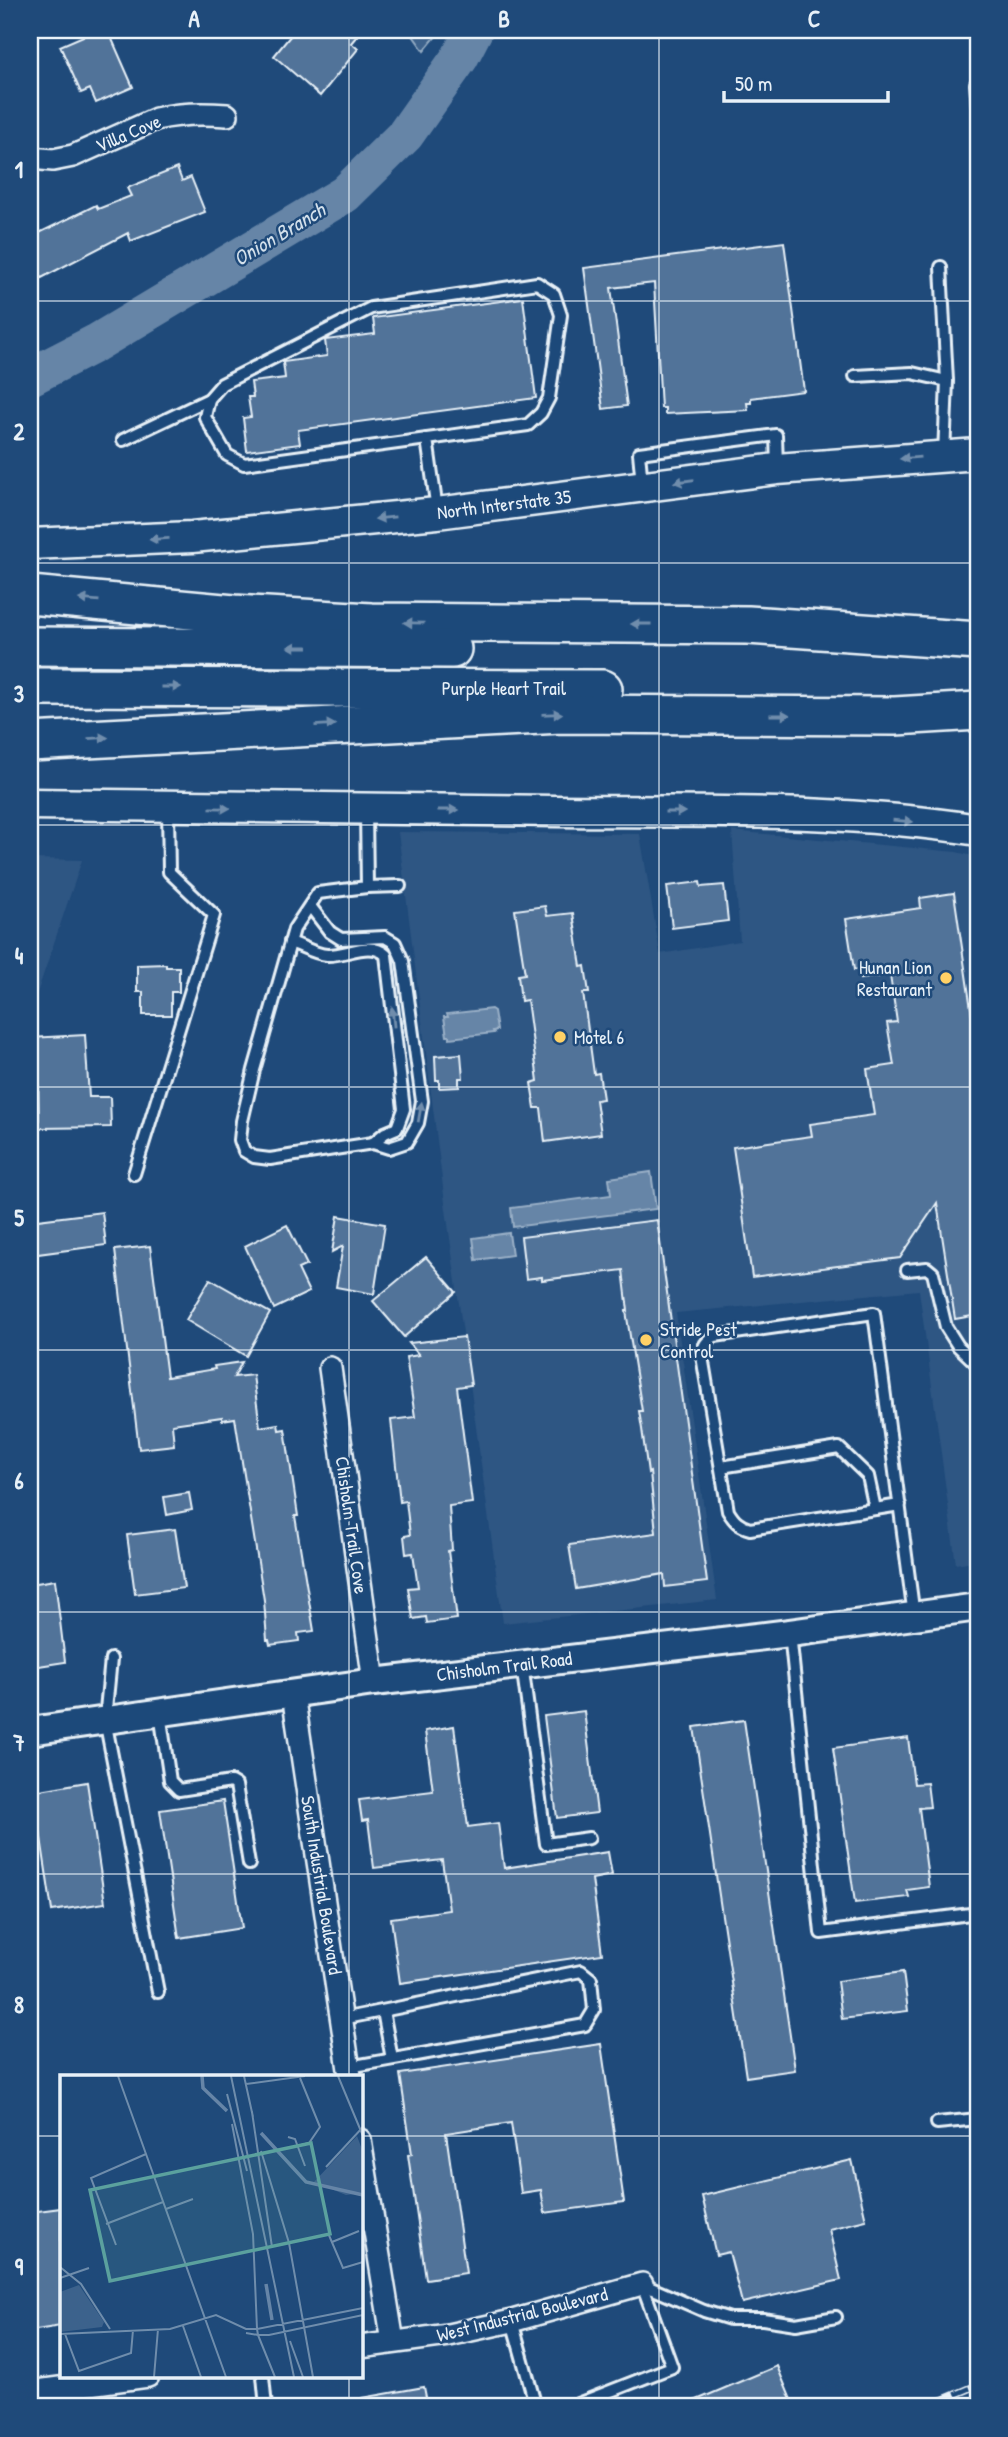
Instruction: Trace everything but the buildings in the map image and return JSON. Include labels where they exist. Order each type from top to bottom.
[{"type":"highway","points":[[30,595],[234,614],[371,622],[748,625],[978,641]]},
{"type":"highway","name":"Purple Heart Trail","points":[[30,646],[468,649],[978,647]]},
{"type":"highway","name":"Purple Heart Trail","points":[[30,687],[978,691]]},
{"type":"highway","points":[[30,742],[561,714],[895,716],[978,711]]},
{"type":"main road","name":"North Interstate 35","points":[[30,544],[192,537],[437,513],[777,469],[978,454]]},
{"type":"main road","points":[[30,804],[833,815],[978,830]]},
{"type":"street","name":"Villa Cove","points":[[30,158],[53,160],[73,156],[156,119],[198,113],[227,114]]},
{"type":"street","name":"Chisholm Trail Cove","points":[[330,1368],[374,1682]]},
{"type":"street","name":"Chisholm Trail Road","points":[[30,1731],[374,1682],[790,1633],[978,1606]]},
{"type":"street","name":"South Industrial Boulevard","points":[[293,1694],[350,2072]]},
{"type":"street","points":[[362,2152],[393,2342]]},
{"type":"street","name":"West Industrial Boulevard","points":[[362,2347],[448,2335],[512,2321],[642,2284]]},
{"type":"street","points":[[30,2392],[133,2378]]},
{"type":"lane","points":[[978,84],[978,107]]},
{"type":"lane","points":[[978,251],[978,258]]},
{"type":"lane","points":[[941,267],[947,381],[944,455]]},
{"type":"lane","points":[[123,440],[209,399],[222,384],[371,308],[537,283],[554,295],[561,315],[549,398],[541,413],[528,425],[244,464],[227,455],[205,417],[209,399]]},
{"type":"lane","points":[[855,376],[912,373],[947,381]]},
{"type":"lane","points":[[426,439],[437,513]]},
{"type":"lane","points":[[134,1174],[214,915],[169,872],[168,807]]},
{"type":"lane","points":[[366,810],[367,887]]},
{"type":"lane","points":[[310,906],[330,932],[341,939],[385,937],[395,943],[403,961],[422,1101],[418,1123],[407,1142],[389,1148],[373,1143],[270,1159],[254,1157],[244,1151],[240,1140],[242,1121],[294,929],[318,893],[400,886]]},
{"type":"lane","points":[[290,942],[327,955],[371,949],[380,950],[386,956],[404,1110],[397,1128],[385,1133],[373,1143]]},
{"type":"lane","points":[[908,1269],[927,1268],[933,1273],[946,1327],[958,1346],[978,1365]]},
{"type":"lane","points":[[900,1505],[750,1529],[740,1526],[728,1511],[702,1356],[703,1347],[709,1339],[874,1313],[900,1505],[914,1616]]},
{"type":"lane","points":[[721,1467],[839,1448],[868,1476],[875,1509]]},
{"type":"lane","points":[[790,1633],[821,1933],[978,1913]]},
{"type":"lane","points":[[111,1659],[105,1720],[158,1992]]},
{"type":"lane","points":[[522,1663],[546,1844],[589,1838]]},
{"type":"lane","points":[[160,1713],[170,1781],[175,1788],[179,1790],[231,1782],[236,1785],[249,1864]]},
{"type":"lane","points":[[342,2019],[581,1971],[591,1979],[594,2010],[585,2025],[392,2059],[350,2072]]},
{"type":"lane","points":[[383,2011],[392,2059]]},
{"type":"lane","points":[[937,2123],[978,2119]]},
{"type":"lane","points":[[642,2284],[704,2311],[730,2319],[763,2319],[796,2324],[836,2317]]},
{"type":"lane","points":[[570,2407],[672,2367],[642,2284]]},
{"type":"lane","points":[[512,2321],[536,2407]]},
{"type":"lane","points":[[263,2378],[266,2407]]},
{"type":"shaded area","points":[[409,30],[441,30],[424,51]]},
{"type":"shaded area","points":[[732,831],[956,852],[978,857],[978,1560],[956,1564],[919,1290],[676,1313],[717,1600],[503,1623],[444,1195],[398,832],[640,834],[660,954],[740,941]]},
{"type":"shaded area","points":[[30,859],[82,860],[30,1014]]},
{"type":"shaded area","points":[[491,1009],[494,1011],[497,1030],[493,1031],[494,1033],[450,1038],[447,1036],[444,1017],[448,1017],[447,1014]]},
{"type":"shaded area","points":[[651,1172],[656,1209],[513,1227],[511,1208],[611,1195],[609,1178]]},
{"type":"shaded area","points":[[509,1233],[512,1255],[476,1260],[473,1238]]},
{"type":"waterway","name":"Onion Branch","points":[[30,377],[96,343],[345,194],[405,135],[460,57],[474,30]]},
{"type":"railway","points":[[926,2407],[978,2385]]},
{"type":"place","name":"Hunan Lion Restaurant","points":[[946,978]]},
{"type":"place","name":"Motel 6","points":[[560,1037]]},
{"type":"place","name":"Stride Pest Control","points":[[646,1340]]}]
